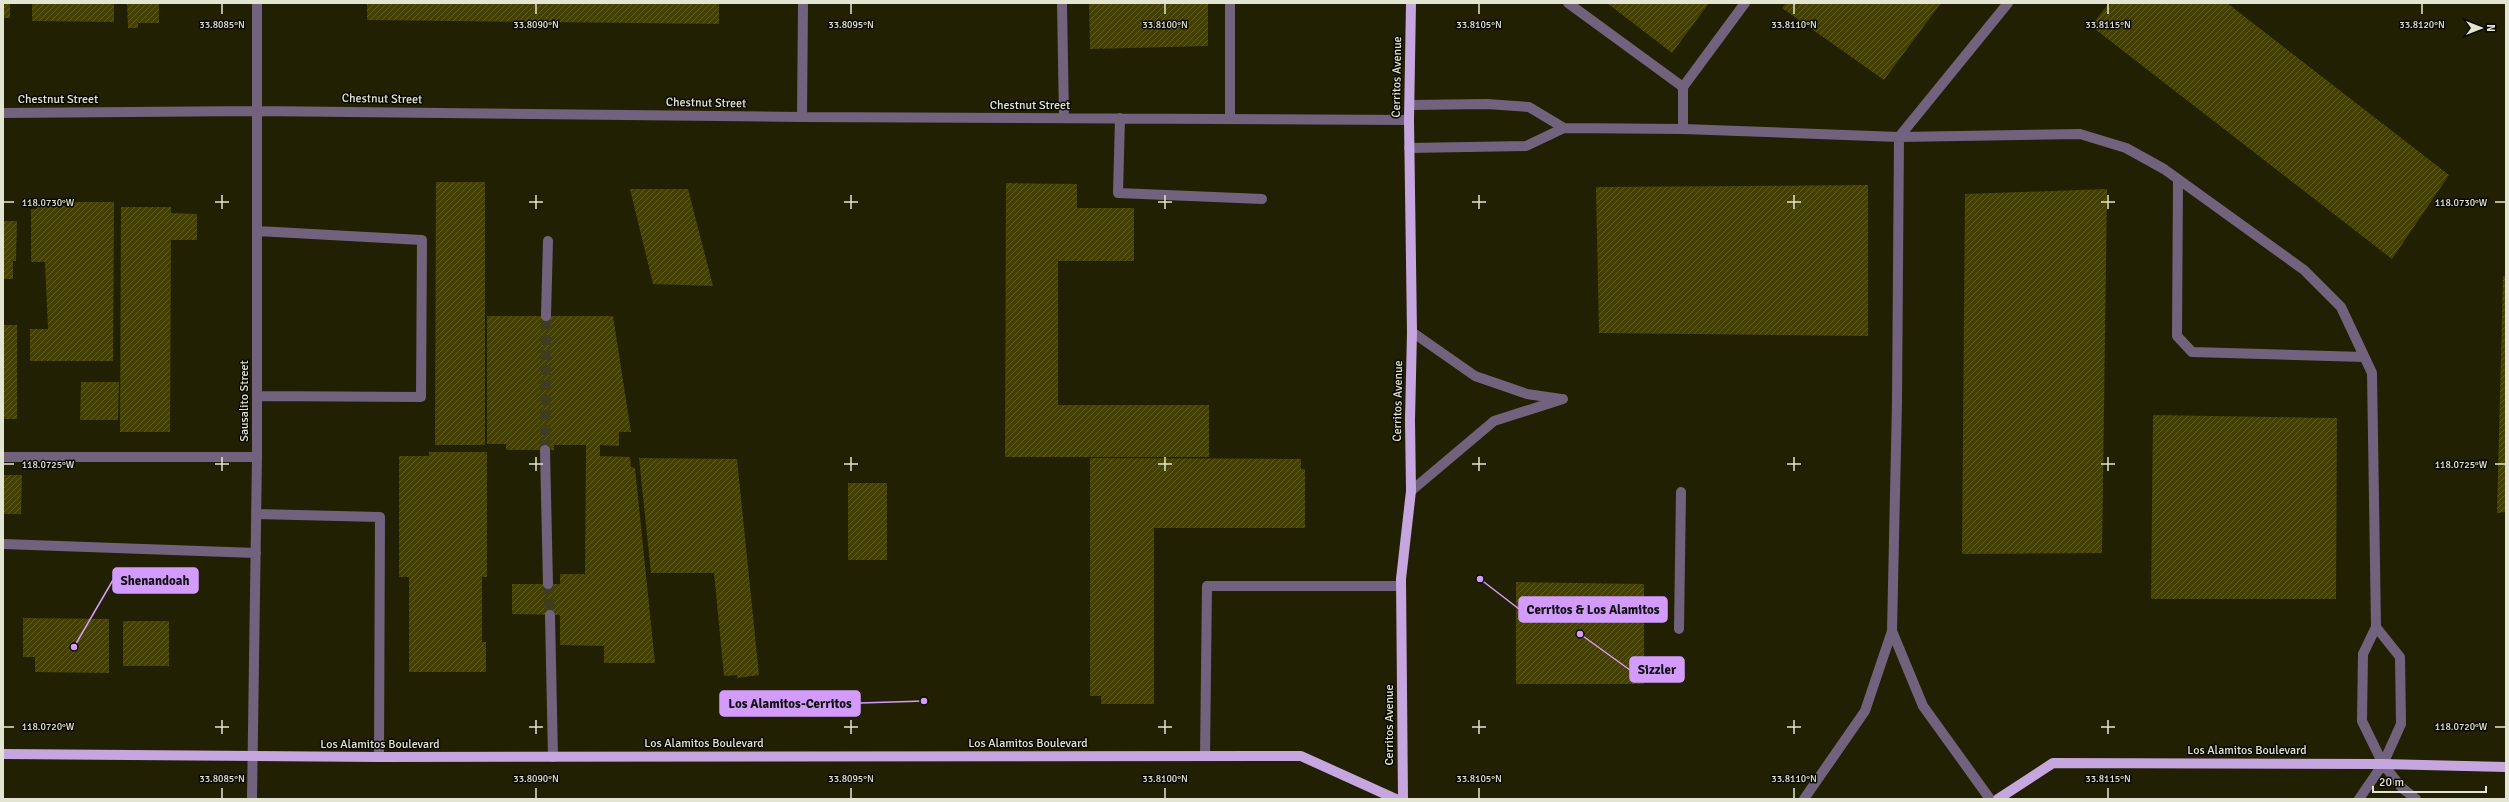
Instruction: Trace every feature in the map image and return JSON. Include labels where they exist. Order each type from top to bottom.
[{"type":"main road","name":"Cerritos Avenue","points":[[1403,799],[1401,586],[1411,491],[1410,420],[1412,332],[1409,120],[1411,3]]},
{"type":"main road","name":"Los Alamitos Boulevard","points":[[3,754],[379,757],[1301,756],[1396,799]]},
{"type":"main road","name":"Los Alamitos Boulevard","points":[[1998,799],[2053,763],[2383,764],[2506,767]]},
{"type":"street","name":"Sausalito Street","points":[[252,799],[257,457],[257,3]]},
{"type":"street","points":[[802,117],[803,3]]},
{"type":"street","points":[[1062,3],[1064,118]]},
{"type":"street","points":[[1230,3],[1230,119]]},
{"type":"street","points":[[1568,3],[1683,87]]},
{"type":"street","points":[[1683,129],[1683,87],[1745,3]]},
{"type":"street","points":[[1804,799],[1865,710],[1892,631],[1897,402],[1899,137],[2008,3]]},
{"type":"street","points":[[1410,105],[1487,104],[1529,107],[1564,128]]},
{"type":"street","name":"Chestnut Street","points":[[3,113],[257,111],[802,117],[1409,120]]},
{"type":"street","points":[[1120,118],[1118,193],[1262,199]]},
{"type":"street","points":[[1409,148],[1526,146],[1564,128],[1683,129],[1899,137],[2080,134],[2126,148],[2178,180],[2304,270],[2341,307],[2372,373],[2376,627],[2363,654],[2362,720],[2383,764],[2402,788],[2416,799]]},
{"type":"street","points":[[2178,180],[2177,336],[2192,352],[2364,357]]},
{"type":"street","points":[[257,231],[422,240],[421,397],[257,396]]},
{"type":"street","points":[[546,316],[548,241]]},
{"type":"street","points":[[1411,491],[1494,421],[1563,399],[1527,394],[1475,376],[1412,332]]},
{"type":"street","points":[[544,450],[548,584]]},
{"type":"street","points":[[3,457],[257,457]]},
{"type":"street","points":[[1679,629],[1680,492]]},
{"type":"street","points":[[256,514],[380,517],[379,757]]},
{"type":"street","points":[[3,544],[256,553]]},
{"type":"street","points":[[1205,756],[1206,586],[1401,586]]},
{"type":"street","points":[[550,614],[553,757]]},
{"type":"street","points":[[2359,799],[2383,764],[2401,724],[2400,657],[2376,627]]},
{"type":"street","points":[[1892,631],[1922,706],[1990,799]]},
{"type":"building","points":[[3,3],[10,3],[10,18],[3,18]]},
{"type":"building","points":[[32,3],[114,3],[114,22],[32,21]]},
{"type":"building","points":[[127,3],[159,3],[159,23],[138,23],[138,28],[128,28]]},
{"type":"building","points":[[367,3],[719,3],[719,24],[367,20]]},
{"type":"building","points":[[1089,3],[1208,3],[1208,46],[1090,49]]},
{"type":"building","points":[[1607,3],[1709,3],[1672,53]]},
{"type":"building","points":[[1786,3],[1941,3],[1884,80],[1782,8]]},
{"type":"building","points":[[2109,3],[2227,3],[2449,175],[2392,259],[2091,26]]},
{"type":"building","points":[[436,182],[485,182],[485,445],[435,445]]},
{"type":"building","points":[[1006,183],[1077,184],[1077,208],[1134,208],[1134,261],[1058,261],[1058,405],[1209,405],[1209,457],[1005,457]]},
{"type":"building","points":[[1868,185],[1868,336],[1599,333],[1596,187]]},
{"type":"building","points":[[630,189],[688,189],[713,286],[653,284]]},
{"type":"building","points":[[2107,189],[2102,553],[1962,554],[1965,194]]},
{"type":"building","points":[[69,202],[114,202],[113,361],[30,361],[30,329],[48,329],[45,262],[31,262],[31,209],[37,209],[37,206],[69,206]]},
{"type":"building","points":[[121,207],[171,207],[171,213],[197,214],[197,240],[171,240],[170,432],[120,432]]},
{"type":"building","points":[[3,221],[17,221],[16,261],[13,261],[13,279],[3,279]]},
{"type":"building","points":[[2503,276],[2506,276],[2506,512],[2497,513]]},
{"type":"building","points":[[487,316],[613,316],[631,432],[619,432],[619,446],[600,445],[600,456],[630,457],[631,467],[635,468],[655,663],[604,663],[604,646],[560,645],[560,615],[512,614],[512,584],[560,584],[560,574],[585,574],[586,445],[554,445],[554,450],[506,450],[506,444],[487,444]]},
{"type":"building","points":[[3,325],[17,325],[17,419],[3,419]]},
{"type":"building","points":[[81,382],[119,382],[118,420],[80,420]]},
{"type":"building","points":[[2153,415],[2337,418],[2336,599],[2151,599]]},
{"type":"building","points":[[429,452],[487,452],[487,577],[482,577],[482,642],[486,642],[486,672],[409,672],[409,577],[399,577],[399,456],[429,456]]},
{"type":"building","points":[[639,458],[737,459],[759,675],[737,678],[737,675],[724,676],[714,573],[651,573]]},
{"type":"building","points":[[1090,458],[1301,459],[1301,469],[1305,469],[1305,528],[1154,528],[1154,704],[1101,704],[1101,696],[1090,696]]},
{"type":"building","points":[[3,475],[22,475],[21,514],[3,514]]},
{"type":"building","points":[[848,483],[887,483],[887,560],[848,560]]},
{"type":"building","points":[[1516,582],[1644,584],[1644,684],[1516,684]]},
{"type":"building","points":[[23,618],[109,619],[109,673],[35,672],[35,657],[23,657]]},
{"type":"building","points":[[123,621],[169,621],[169,666],[123,666]]},
{"type":"tunnel","points":[[545,450],[546,316]]},
{"type":"tunnel","points":[[548,584],[550,615]]},
{"type":"place","name":"Cerritos & Los Alamitos","points":[[1480,579]]},
{"type":"place","name":"Sizzler","points":[[1580,634]]},
{"type":"place","name":"Shenandoah","points":[[74,647]]},
{"type":"place","name":"Los Alamitos-Cerritos","points":[[924,701]]}]
